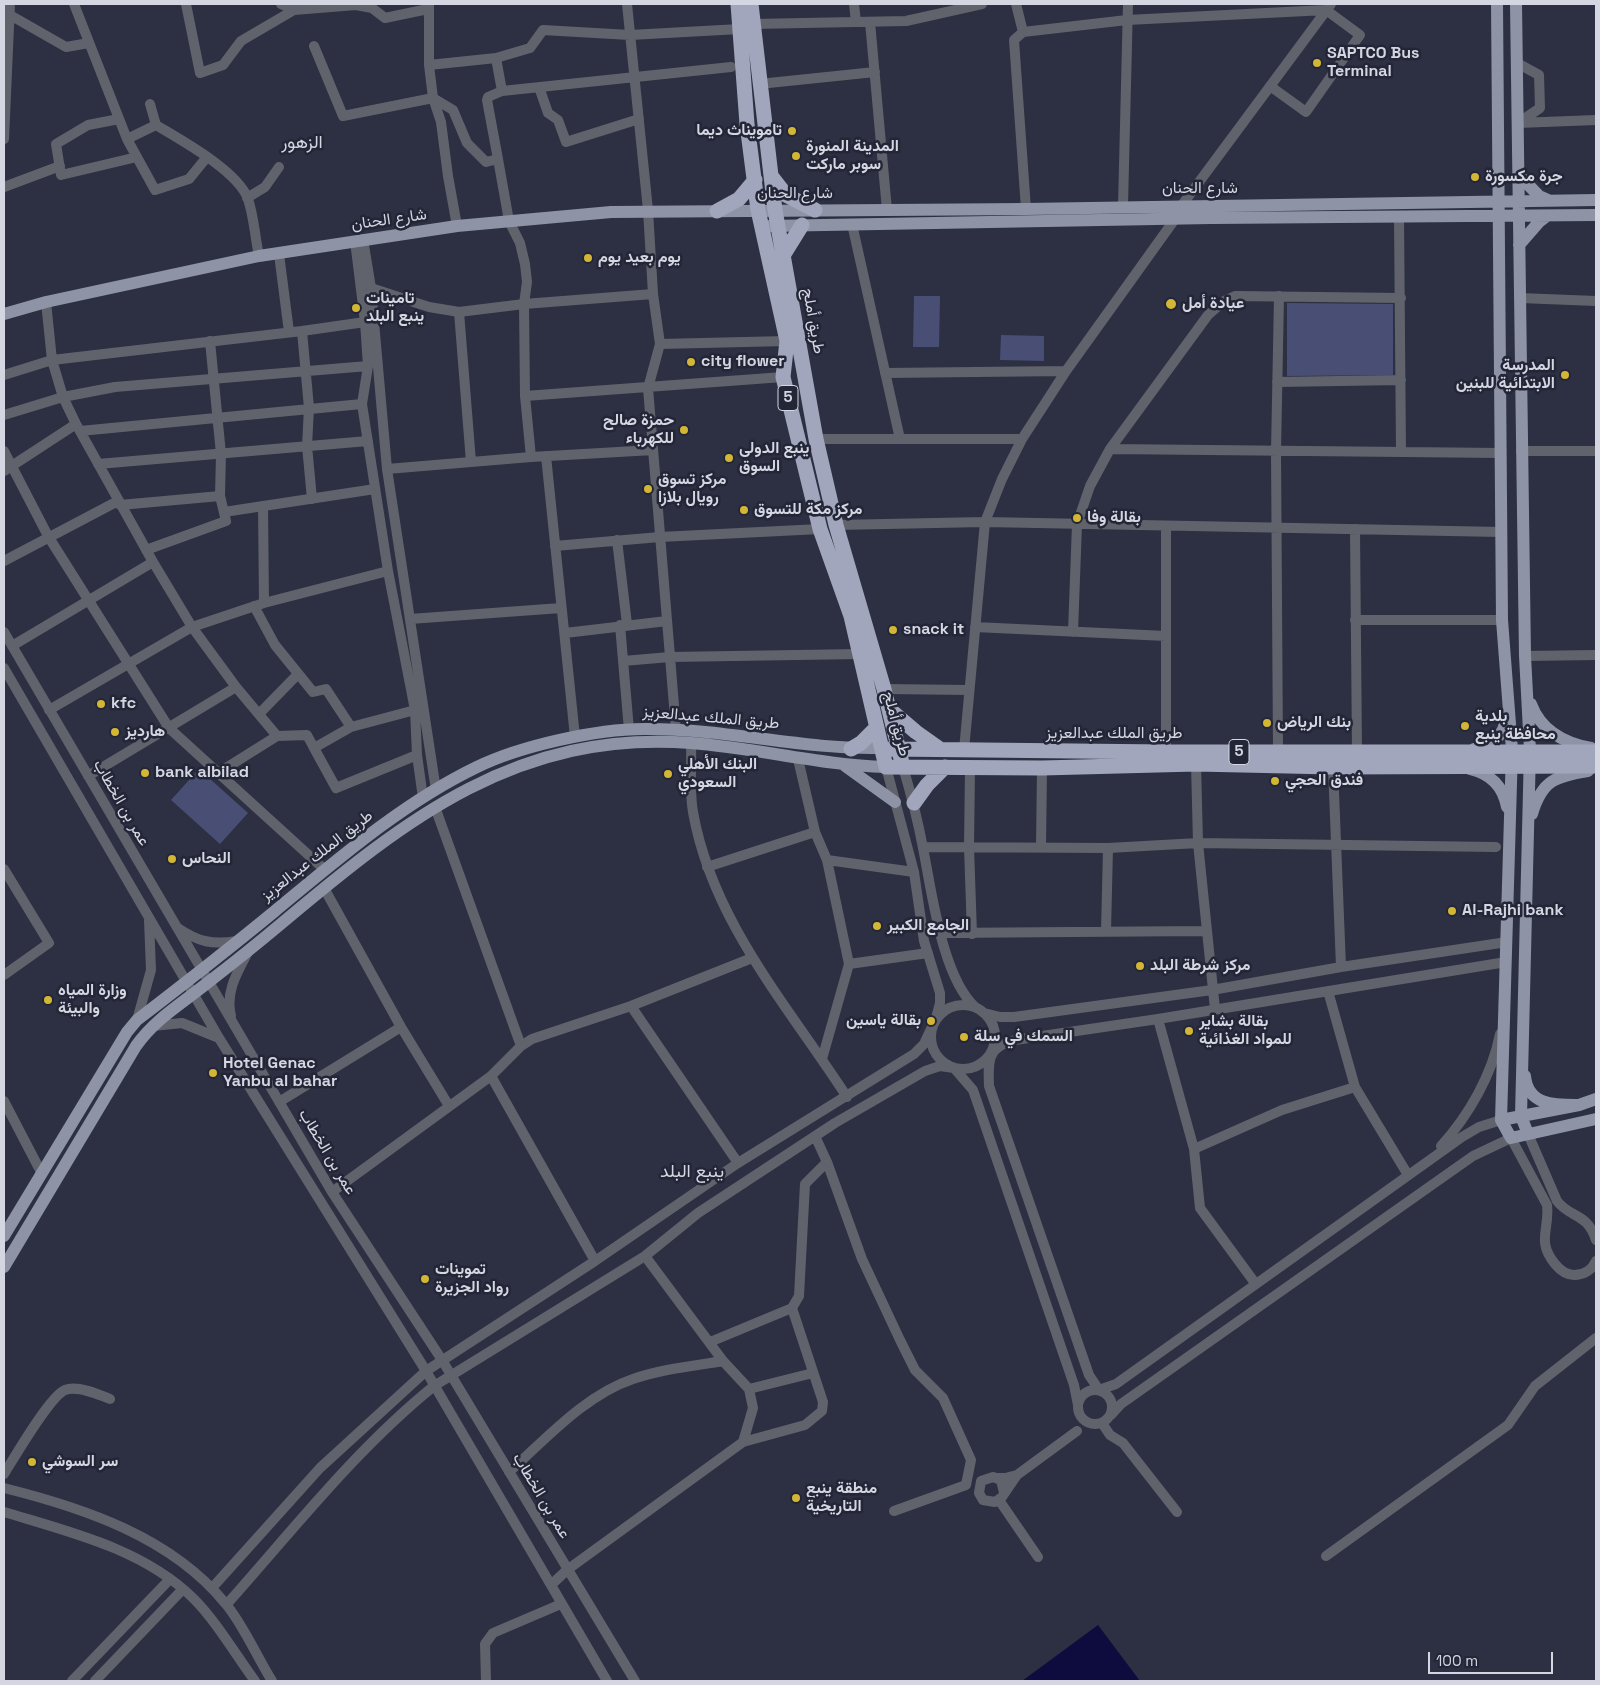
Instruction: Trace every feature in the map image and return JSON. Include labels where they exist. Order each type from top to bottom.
[{"type":"highway","name":"طريق أملج","points":[[738,4],[747,26],[759,84],[777,226],[784,254],[816,439],[836,525],[884,689],[902,767],[886,767],[851,616],[820,529],[783,377],[787,341],[761,227],[748,124],[747,26],[751,4]]},
{"type":"highway","points":[[771,176],[786,195],[815,210]]},
{"type":"highway","points":[[717,210],[739,199],[755,180]]},
{"type":"highway","points":[[784,254],[802,225]]},
{"type":"highway","points":[[889,709],[940,749]]},
{"type":"highway","points":[[851,749],[861,743],[877,726]]},
{"type":"highway","name":"طريق الملك عبدالعزيز","points":[[882,748],[1166,752],[1357,752],[1454,759]]},
{"type":"highway","name":"طريق الملك عبدالعزيز","points":[[902,767],[1042,768],[1196,764],[1333,767],[1454,759],[1530,758],[1596,750]]},
{"type":"highway","name":"طريق الملك عبدالعزيز","points":[[1530,758],[1596,768]]},
{"type":"highway","points":[[914,803],[927,785],[945,767]]},
{"type":"main road","points":[[1497,4],[1502,620],[1512,758],[1501,1120],[1512,1138],[1596,1119]]},
{"type":"main road","points":[[1516,4],[1521,451],[1525,656],[1530,758],[1521,1116],[1528,1134]]},
{"type":"main road","points":[[1518,174],[1539,196],[1549,200]]},
{"type":"main road","points":[[1477,202],[1495,184],[1499,175]]},
{"type":"main road","name":"شارع الحنان","points":[[4,314],[46,302],[259,256],[458,226],[648,210],[1026,209],[1182,205],[1596,200]]},
{"type":"main road","name":"شارع الحنان","points":[[761,227],[1175,219],[1596,215]]},
{"type":"main road","points":[[1519,245],[1529,232],[1547,216]]},
{"type":"main road","points":[[1478,217],[1500,238]]},
{"type":"main road","points":[[1527,694],[1534,713],[1549,731],[1561,740],[1596,750]]},
{"type":"main road","points":[[1454,759],[1498,738],[1506,722],[1508,705]]},
{"type":"main road","name":"طريق الملك عبدالعزيز","points":[[4,1236],[137,1020],[325,870],[423,798],[479,766],[524,750],[575,737],[629,730],[676,730],[851,749],[882,748]]},
{"type":"main road","name":"طريق الملك عبدالعزيز","points":[[4,1267],[136,1046],[152,1026],[249,951],[324,888],[436,807],[479,782],[544,757],[615,743],[691,743],[846,766],[886,767]]},
{"type":"main road","points":[[1454,759],[1496,782],[1505,797],[1510,827]]},
{"type":"main road","points":[[846,766],[896,802]]},
{"type":"main road","points":[[1528,828],[1539,794],[1549,782],[1565,775],[1596,768]]},
{"type":"main road","points":[[1522,1045],[1526,1082],[1534,1097],[1552,1105],[1579,1105]]},
{"type":"main road","points":[[1501,1120],[1579,1105],[1596,1099]]},
{"type":"street","points":[[4,139],[6,59],[10,4]]},
{"type":"street","points":[[74,4],[127,139],[155,190],[189,179],[207,156]]},
{"type":"street","points":[[186,4],[200,73],[223,65],[241,41],[294,10],[364,5],[386,18],[429,6],[429,65],[433,98],[441,122],[448,176],[458,226]]},
{"type":"street","points":[[282,4],[294,10]]},
{"type":"street","points":[[627,4],[648,210],[653,294],[660,344],[648,388],[676,730]]},
{"type":"street","points":[[854,4],[856,22]]},
{"type":"street","points":[[429,65],[496,58],[530,48],[543,30],[630,35],[747,26],[906,21],[982,4]]},
{"type":"street","points":[[1016,4],[1023,32]]},
{"type":"street","points":[[1123,206],[1128,4]]},
{"type":"street","points":[[1026,209],[1014,40],[1023,32],[1127,20],[1329,7],[1360,35],[1306,112],[1270,86]]},
{"type":"street","points":[[1182,205],[1329,7]]},
{"type":"street","points":[[10,15],[66,47],[89,43]]},
{"type":"street","points":[[870,22],[887,210]]},
{"type":"street","points":[[314,46],[343,116],[433,98],[453,110],[467,143],[486,162],[498,159]]},
{"type":"street","points":[[496,58],[502,91]]},
{"type":"street","points":[[1517,63],[1539,75],[1540,108],[1518,123]]},
{"type":"street","points":[[531,457],[526,396],[524,304],[527,282],[525,264],[520,243],[509,221],[488,97],[502,91],[731,67]]},
{"type":"street","points":[[759,84],[875,72]]},
{"type":"street","points":[[539,87],[548,113],[558,120],[566,142],[639,119]]},
{"type":"street","points":[[150,104],[156,124],[207,156],[240,185],[248,198],[259,256]]},
{"type":"street","points":[[119,119],[88,125],[56,144],[61,175],[137,157]]},
{"type":"street","points":[[1518,123],[1596,120]]},
{"type":"street","points":[[127,139],[156,124]]},
{"type":"street","points":[[4,187],[60,166]]},
{"type":"street","points":[[248,198],[265,187],[279,167]]},
{"type":"street","points":[[1399,217],[1401,452]]},
{"type":"street","points":[[964,750],[985,522],[1002,479],[1022,439],[1066,371],[1175,219]]},
{"type":"street","points":[[852,224],[900,439]]},
{"type":"street","points":[[359,240],[371,288],[387,469],[436,790]]},
{"type":"street","points":[[359,240],[368,366],[362,404],[388,571],[415,710],[417,755],[423,798]]},
{"type":"street","points":[[279,254],[289,332]]},
{"type":"street","points":[[371,288],[429,307],[459,312],[524,304],[653,294]]},
{"type":"street","points":[[1073,632],[1077,524],[1090,486],[1110,449],[1208,315],[1224,301],[1235,296],[1401,298]]},
{"type":"street","points":[[1278,752],[1276,451],[1279,296]]},
{"type":"street","points":[[1520,298],[1596,301]]},
{"type":"street","points":[[46,302],[52,360],[62,397],[78,428],[119,503],[192,627],[236,687],[277,736]]},
{"type":"street","points":[[459,312],[471,462]]},
{"type":"street","points":[[4,375],[52,360],[365,322]]},
{"type":"street","points":[[302,331],[309,408],[307,446],[312,499]]},
{"type":"street","points":[[146,550],[226,521],[220,496],[221,454],[210,341]]},
{"type":"street","points":[[660,344],[787,341]]},
{"type":"street","points":[[4,415],[62,397],[114,387],[368,366]]},
{"type":"street","points":[[885,373],[1066,371]]},
{"type":"street","points":[[526,396],[783,377]]},
{"type":"street","points":[[1277,382],[1401,380]]},
{"type":"street","points":[[8,468],[78,428],[218,418],[362,404]]},
{"type":"street","points":[[816,439],[1022,439]]},
{"type":"street","points":[[98,464],[368,441]]},
{"type":"street","points":[[1110,449],[1501,453]]},
{"type":"street","points":[[387,469],[531,457],[653,450]]},
{"type":"street","points":[[4,451],[8,468],[48,536],[169,728],[325,870]]},
{"type":"street","points":[[1521,451],[1596,451]]},
{"type":"street","points":[[546,456],[575,737]]},
{"type":"street","points":[[224,512],[375,489]]},
{"type":"street","points":[[4,561],[48,536],[119,503],[220,496]]},
{"type":"street","points":[[263,506],[259,605],[275,646],[313,692],[326,689],[351,727]]},
{"type":"street","points":[[836,525],[985,522],[1501,532]]},
{"type":"street","points":[[1166,526],[1166,752]]},
{"type":"street","points":[[555,546],[660,537],[820,529]]},
{"type":"street","points":[[1355,529],[1357,752]]},
{"type":"street","points":[[617,540],[624,624],[623,661],[629,730]]},
{"type":"street","points":[[12,646],[153,562]]},
{"type":"street","points":[[49,710],[192,627],[259,605],[388,571]]},
{"type":"street","points":[[410,619],[561,608]]},
{"type":"street","points":[[1356,620],[1502,620]]},
{"type":"street","points":[[565,633],[624,624],[667,621]]},
{"type":"street","points":[[975,627],[1166,636]]},
{"type":"street","name":"عمر بن الخطاب","points":[[4,632],[332,1192],[452,1376],[635,1681]]},
{"type":"street","points":[[623,661],[670,657],[860,654]]},
{"type":"street","points":[[1525,656],[1596,654]]},
{"type":"street","name":"عمر بن الخطاب","points":[[4,668],[219,1038],[426,1371],[607,1681]]},
{"type":"street","points":[[259,714],[298,674]]},
{"type":"street","points":[[88,776],[236,687]]},
{"type":"street","points":[[884,689],[969,690]]},
{"type":"street","points":[[314,748],[351,727],[415,710]]},
{"type":"street","points":[[218,773],[277,736],[307,735],[336,788],[417,755]]},
{"type":"street","points":[[691,743],[692,809],[707,867],[725,910],[752,958],[847,1097]]},
{"type":"street","points":[[798,759],[815,832],[827,860],[849,964],[822,1059]]},
{"type":"street","points":[[1196,764],[1198,843],[1215,1009]]},
{"type":"street","points":[[212,1588],[320,1468],[426,1371],[595,1261],[738,1163],[914,1054],[924,1044],[934,1023],[940,1003],[940,992],[928,953],[914,872],[886,767]]},
{"type":"street","points":[[902,767],[914,803],[940,933],[964,997],[984,1013],[991,1022],[995,1032],[995,1043],[991,1054],[989,1086],[1089,1375],[1099,1390],[1104,1392],[1112,1401],[1111,1415]]},
{"type":"street","points":[[1333,767],[1342,968]]},
{"type":"street","points":[[970,768],[969,847],[972,934]]},
{"type":"street","points":[[1041,847],[1042,768]]},
{"type":"street","points":[[436,807],[521,1046]]},
{"type":"street","points":[[707,867],[815,832]]},
{"type":"street","points":[[923,847],[1108,848],[1198,843],[1496,847]]},
{"type":"street","points":[[1106,931],[1108,848]]},
{"type":"street","points":[[827,860],[914,872]]},
{"type":"street","points":[[4,869],[49,944],[4,975]]},
{"type":"street","points":[[324,888],[400,1027],[449,1106]]},
{"type":"street","points":[[137,1020],[151,970],[148,916]]},
{"type":"street","points":[[176,926],[199,941],[221,944],[238,941]]},
{"type":"street","points":[[940,933],[1206,931]]},
{"type":"street","points":[[984,1013],[1000,1017],[1014,1017],[1212,990],[1507,942]]},
{"type":"street","points":[[233,1024],[229,1008],[231,987],[249,951]]},
{"type":"street","points":[[849,964],[928,953]]},
{"type":"street","points":[[332,1192],[490,1076],[521,1046],[532,1039],[631,1006],[752,958]]},
{"type":"street","points":[[227,1604],[361,1454],[407,1408],[434,1386],[645,1256],[698,1213],[815,1136],[925,1071],[940,1066],[954,1068],[975,1067],[1002,1043],[1014,1040],[1158,1019],[1506,962]]},
{"type":"street","points":[[1328,991],[1355,1086],[1408,1175]]},
{"type":"street","points":[[631,1006],[738,1163]]},
{"type":"street","points":[[975,1007],[954,1006],[944,1010],[934,1023],[932,1047],[945,1063],[954,1068],[973,1090],[1074,1385],[1080,1416],[1077,1431]]},
{"type":"street","points":[[1427,1162],[1453,1133],[1479,1090],[1498,1044],[1505,1006]]},
{"type":"street","points":[[1158,1019],[1194,1149],[1197,1198],[1200,1208],[1255,1283]]},
{"type":"street","points":[[152,1026],[182,1023],[219,1038]]},
{"type":"street","points":[[279,1102],[400,1027]]},
{"type":"street","points":[[490,1076],[595,1261]]},
{"type":"street","points":[[1194,1149],[1282,1110],[1355,1086]]},
{"type":"street","points":[[4,1101],[42,1174]]},
{"type":"street","points":[[1078,1404],[1083,1394],[1087,1391],[1099,1390],[1116,1384],[1255,1283],[1479,1127],[1501,1120]]},
{"type":"street","points":[[1528,1134],[1557,1201],[1562,1207],[1580,1216],[1589,1224],[1596,1240]]},
{"type":"street","points":[[815,1136],[827,1162],[862,1259],[915,1370],[943,1398],[971,1460],[966,1485],[894,1510]]},
{"type":"street","points":[[1017,1475],[1005,1478],[984,1478],[978,1489],[984,1500],[991,1502],[1002,1496],[1017,1475],[1077,1431],[1098,1424],[1111,1415],[1121,1404],[1473,1156],[1512,1138],[1547,1205],[1548,1213],[1544,1233],[1548,1254],[1560,1270],[1574,1275],[1596,1276]]},
{"type":"street","points":[[710,1342],[792,1308],[799,1296],[804,1184],[827,1162]]},
{"type":"street","points":[[645,1256],[723,1361],[748,1389],[753,1408],[743,1442]]},
{"type":"street","points":[[1582,1274],[1589,1270],[1596,1261]]},
{"type":"street","points":[[552,1585],[567,1570],[743,1442],[805,1425],[816,1418],[822,1411],[823,1402],[792,1308]]},
{"type":"street","points":[[1326,1556],[1508,1426],[1535,1386],[1596,1338]]},
{"type":"street","points":[[509,1472],[582,1408],[613,1388],[632,1379],[723,1361]]},
{"type":"street","points":[[748,1389],[813,1373]]},
{"type":"street","points":[[4,1474],[47,1409],[63,1390],[70,1388],[110,1398]]},
{"type":"street","points":[[1080,1416],[1088,1423],[1098,1424],[1110,1435],[1124,1443],[1176,1512]]},
{"type":"street","points":[[997,1478],[1003,1484],[1002,1496],[1038,1557]]},
{"type":"street","points":[[4,1488],[78,1509],[150,1542],[196,1570],[227,1604],[272,1681]]},
{"type":"street","points":[[4,1512],[105,1544],[149,1565],[170,1579],[183,1589],[209,1617],[255,1681]]},
{"type":"street","points":[[72,1681],[170,1579]]},
{"type":"street","points":[[95,1681],[183,1589]]},
{"type":"street","points":[[486,1681],[485,1644],[492,1634],[561,1604]]},
{"type":"shaded area","points":[[914,296],[940,296],[939,347],[913,347]]},
{"type":"shaded area","points":[[1287,303],[1393,304],[1393,375],[1287,376]]},
{"type":"shaded area","points":[[1001,335],[1044,336],[1044,361],[1000,360]]},
{"type":"shaded area","points":[[199,769],[248,813],[220,844],[171,800]]},
{"type":"shaded area","points":[[1098,1625],[1140,1681],[1022,1681]]},
{"type":"place","name":"SAPTCO Bus Terminal","points":[[1317,63]]},
{"type":"place","name":"تامويناث ديما","points":[[792,131]]},
{"type":"place","name":"المدينة المنورة سوبر ماركت","points":[[796,156]]},
{"type":"place","name":"جرة مكسورة","points":[[1475,177]]},
{"type":"place","name":"يوم بعيد يوم","points":[[588,258]]},
{"type":"place","name":"عيادة أمل","points":[[1171,304]]},
{"type":"place","name":"تامينات ينبع البلد","points":[[356,308]]},
{"type":"place","name":"city flower","points":[[691,362]]},
{"type":"place","name":"المدرسة الابتدائية للبنين","points":[[1565,375]]},
{"type":"place","name":"حمزة صالح للكهرباء","points":[[684,430]]},
{"type":"place","name":"ينبع الدولى السوق","points":[[729,458]]},
{"type":"place","name":"مركز تسوق رويال بلازا","points":[[648,489]]},
{"type":"place","name":"مركز مكة للتسوق","points":[[744,510]]},
{"type":"place","name":"بقالة وفا","points":[[1077,518]]},
{"type":"place","name":"snack it","points":[[893,630]]},
{"type":"place","name":"kfc","points":[[101,704]]},
{"type":"place","name":"بنك الرياض","points":[[1267,723]]},
{"type":"place","name":"بلدية محافظة ينبع","points":[[1465,726]]},
{"type":"place","name":"هارديز","points":[[115,732]]},
{"type":"place","name":"bank albilad","points":[[145,773]]},
{"type":"place","name":"البنك الأهلي السعودي","points":[[668,774]]},
{"type":"place","name":"فندق الحجي","points":[[1275,781]]},
{"type":"place","name":"النحاس","points":[[172,859]]},
{"type":"place","name":"Al-Rajhi bank","points":[[1452,911]]},
{"type":"place","name":"الجامع الكبير","points":[[877,926]]},
{"type":"place","name":"مركز شرطة البلد","points":[[1140,966]]},
{"type":"place","name":"وزارة المياه والبيئة","points":[[48,1000]]},
{"type":"place","name":"بقالة ياسين","points":[[931,1021]]},
{"type":"place","name":"بقالة بشاير للمواد الغذائية","points":[[1189,1031]]},
{"type":"place","name":"السمك في سلة","points":[[964,1037]]},
{"type":"place","name":"Hotel Genac Yanbu al bahar","points":[[213,1073]]},
{"type":"place","name":"تموينات رواد الجزيرة","points":[[425,1279]]},
{"type":"place","name":"سر السوشي","points":[[32,1462]]},
{"type":"place","name":"منطقة ينبع التاريخية","points":[[796,1498]]},
{"type":"district","name":"الزهور","points":[[302,143]]},
{"type":"district","name":"ينبع البلد","points":[[692,1172]]}]
